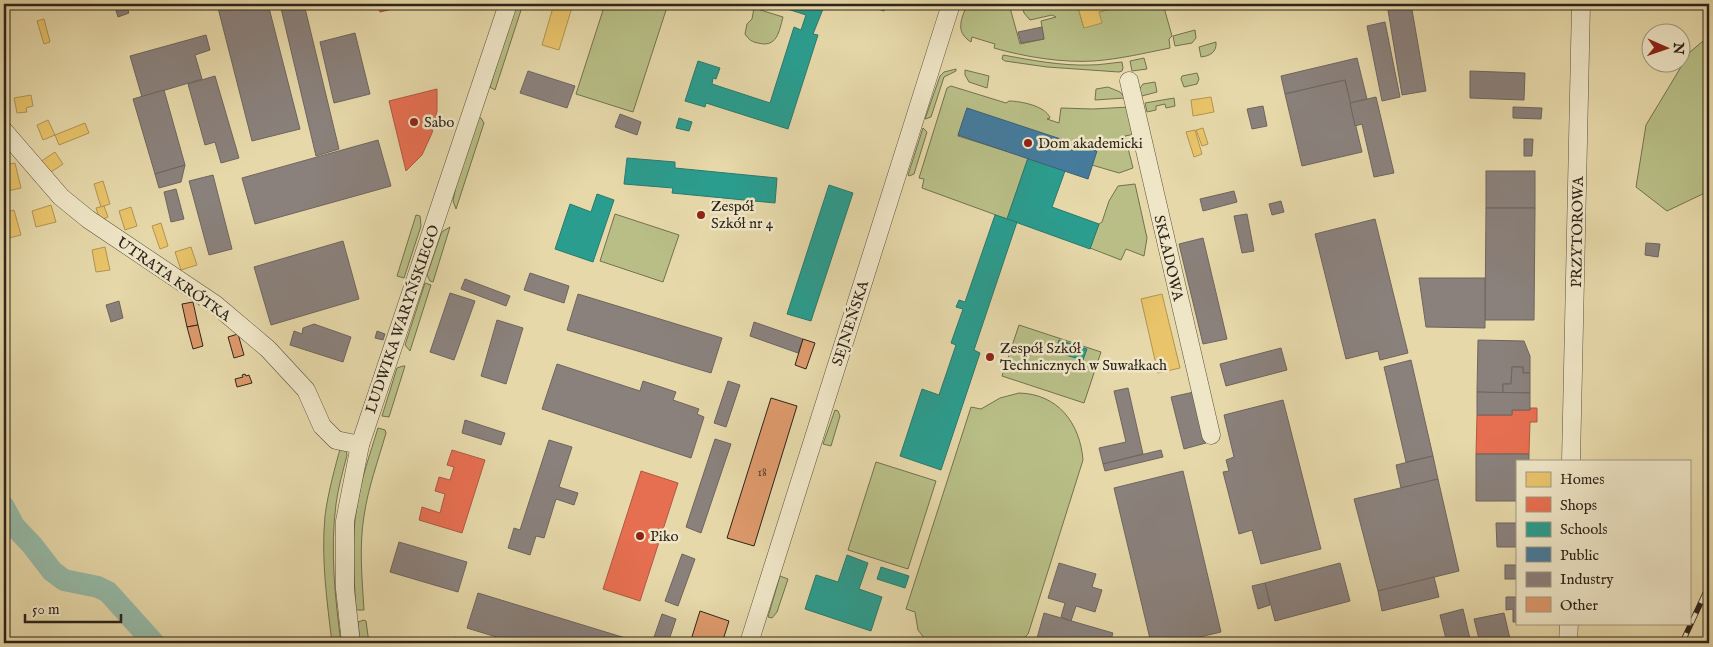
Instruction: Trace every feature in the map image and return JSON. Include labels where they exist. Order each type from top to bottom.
[{"type":"street","name":"LUDWIKA WARYŃSKIEGO","points":[[351,643],[345,589],[344,521],[360,445],[508,4]]},
{"type":"street","name":"SEJNEŃSKA","points":[[749,643],[951,4]]},
{"type":"street","name":"PRZYTOROWA","points":[[1572,460],[1581,4]]},
{"type":"street","name":"SKŁADOWA","points":[[1129,81],[1211,435]]},
{"type":"street","name":"UTRATA KRÓTKA","points":[[4,131],[61,197],[88,220],[216,304],[268,349],[306,390],[322,426],[336,440],[360,445]]},
{"type":"street","points":[[1568,643],[1569,624]]},
{"type":"green space","points":[[515,4],[523,4],[495,90],[490,87]]},
{"type":"green space","points":[[605,4],[668,4],[633,112],[576,94]]},
{"type":"green space","points":[[967,4],[1009,4],[1020,44],[1044,39],[1041,21],[1056,17],[1052,15],[1030,20],[1024,13],[1022,4],[1030,4],[1031,6],[1040,4],[1077,4],[1084,28],[1099,12],[1110,9],[1109,4],[1163,4],[1172,36],[1169,39],[1170,48],[1094,61],[1044,59],[1018,54],[994,48],[995,44],[972,37],[971,42],[966,38],[962,34],[961,24]]},
{"type":"green space","points":[[754,8],[783,17],[776,38],[769,43],[754,42],[745,34],[747,24],[752,19]]},
{"type":"green space","points":[[1195,30],[1196,38],[1192,43],[1175,46],[1173,36]]},
{"type":"green space","points":[[1709,36],[1709,191],[1667,211],[1636,187],[1646,125],[1678,72],[1690,72],[1690,52]]},
{"type":"green space","points":[[1216,42],[1212,53],[1201,57],[1199,47]]},
{"type":"green space","points":[[1003,55],[1068,65],[1122,62],[1123,68],[1119,72],[1047,67],[1005,61],[1002,59]]},
{"type":"green space","points":[[1144,58],[1147,69],[1132,71],[1130,61]]},
{"type":"green space","points":[[956,69],[956,71],[944,77],[931,117],[925,119],[940,76],[944,72]]},
{"type":"green space","points":[[965,70],[989,76],[987,88],[969,82],[965,75]]},
{"type":"green space","points":[[1197,73],[1199,79],[1197,84],[1184,87],[1181,79],[1182,76]]},
{"type":"green space","points":[[1155,82],[1157,92],[1138,97],[1138,91],[1143,84]]},
{"type":"green space","points":[[951,86],[1006,103],[1014,101],[1038,107],[1048,114],[1050,118],[1047,119],[1059,123],[1061,108],[1129,107],[1135,134],[1125,136],[1133,168],[1119,173],[1092,165],[967,108],[958,136],[1028,158],[1007,219],[922,188],[924,179],[919,178],[947,88]]},
{"type":"green space","points":[[1108,87],[1120,92],[1125,98],[1095,100],[1096,89]]},
{"type":"green space","points":[[1174,98],[1175,106],[1166,108],[1165,104],[1156,106],[1156,110],[1147,112],[1145,103]]},
{"type":"green space","points":[[478,117],[484,123],[456,209],[453,201],[456,186]]},
{"type":"green space","points":[[923,128],[927,132],[914,174],[909,176],[908,175]]},
{"type":"green space","points":[[1135,184],[1147,238],[1144,256],[1126,249],[1121,260],[1090,248],[1109,201],[1118,186]]},
{"type":"green space","points":[[615,214],[679,235],[663,282],[600,261]]},
{"type":"green space","points":[[416,215],[420,216],[421,226],[404,278],[397,276]]},
{"type":"green space","points":[[450,227],[433,282],[430,281],[427,275],[441,234]]},
{"type":"green space","points":[[425,283],[431,285],[410,351],[405,345]]},
{"type":"green space","points":[[1019,325],[1101,352],[1084,403],[1002,376]]},
{"type":"green space","points":[[405,366],[389,417],[382,416],[397,368]]},
{"type":"green space","points":[[1019,393],[1045,399],[1056,405],[1064,413],[1072,423],[1077,434],[1083,460],[1028,634],[1019,643],[928,643],[918,630],[915,612],[906,609],[971,407],[981,409],[1000,398]]},
{"type":"green space","points":[[835,410],[838,411],[840,416],[831,446],[823,444]]},
{"type":"green space","points":[[378,428],[385,430],[386,433],[373,474],[362,528],[361,563],[364,610],[356,610],[355,519],[363,476]]},
{"type":"green space","points":[[341,445],[345,447],[347,455],[336,504],[333,556],[341,643],[332,643],[325,580],[324,532],[328,498]]},
{"type":"green space","points":[[876,462],[936,481],[908,569],[848,550]]},
{"type":"green space","points":[[780,576],[788,579],[777,612],[772,618],[768,617]]},
{"type":"green space","points":[[366,621],[369,643],[360,643],[358,622]]},
{"type":"building: Homes","points":[[554,4],[573,4],[559,50],[542,45]]},
{"type":"building: Homes","points":[[1077,4],[1109,4],[1110,9],[1099,12],[1102,23],[1084,28]]},
{"type":"building: Homes","points":[[44,19],[50,42],[44,44],[37,21]]},
{"type":"building: Homes","points":[[31,95],[33,106],[26,108],[27,112],[17,113],[14,98]]},
{"type":"building: Homes","points":[[1211,97],[1214,112],[1193,116],[1191,100]]},
{"type":"building: Homes","points":[[48,120],[55,135],[43,140],[37,125]]},
{"type":"building: Homes","points":[[85,123],[89,133],[59,145],[55,135]]},
{"type":"building: Homes","points":[[1203,128],[1208,144],[1202,146],[1196,130]]},
{"type":"building: Homes","points":[[1195,130],[1202,154],[1194,157],[1186,132]]},
{"type":"building: Homes","points":[[55,152],[63,164],[48,174],[40,162]]},
{"type":"building: Homes","points":[[15,163],[21,188],[8,191],[4,165]]},
{"type":"building: Homes","points":[[103,181],[110,204],[101,207],[94,184]]},
{"type":"building: Homes","points":[[51,205],[56,222],[36,227],[32,211]]},
{"type":"building: Homes","points":[[104,206],[108,217],[100,220],[96,208]]},
{"type":"building: Homes","points":[[131,207],[137,226],[125,230],[119,211]]},
{"type":"building: Homes","points":[[14,210],[21,235],[9,238],[4,213]]},
{"type":"building: Homes","points":[[161,223],[168,246],[160,249],[152,226]]},
{"type":"building: Homes","points":[[105,247],[110,270],[96,272],[92,250]]},
{"type":"building: Homes","points":[[191,247],[197,265],[181,270],[175,252]]},
{"type":"building: Homes","points":[[1162,294],[1180,368],[1158,373],[1141,299]]},
{"type":"building: Shops","points":[[378,4],[395,4],[397,8],[380,12]]},
{"type":"building: Shops","name":"Sabo","points":[[437,89],[437,111],[432,133],[422,155],[406,171],[389,101]]},
{"type":"building: Shops","points":[[1530,408],[1537,408],[1537,422],[1530,422],[1529,454],[1476,454],[1477,415],[1512,415],[1512,410],[1530,410]]},
{"type":"building: Shops","points":[[452,450],[485,460],[462,533],[419,520],[422,507],[440,513],[445,494],[435,491],[439,477],[450,480],[454,467],[447,465]]},
{"type":"building: Shops","name":"Piko","points":[[641,471],[678,483],[640,601],[603,589]]},
{"type":"building: Schools","points":[[772,4],[825,4],[813,34],[818,35],[788,129],[706,103],[705,107],[685,101],[698,61],[720,68],[716,79],[713,78],[712,84],[770,103],[794,27],[801,30],[806,15]]},
{"type":"building: Schools","points":[[679,118],[692,122],[689,131],[676,128]]},
{"type":"building: Schools","points":[[627,158],[675,162],[675,168],[777,178],[775,203],[672,193],[673,188],[624,184]]},
{"type":"building: Schools","points":[[1028,158],[1065,171],[1052,207],[1099,224],[1090,249],[1007,219]]},
{"type":"building: Schools","points":[[829,185],[853,193],[811,321],[787,314]]},
{"type":"building: Schools","points":[[597,194],[614,200],[593,262],[555,249],[570,204],[591,212]]},
{"type":"building: Schools","points":[[995,215],[1017,222],[974,350],[980,353],[941,470],[900,456],[922,389],[939,395],[956,345],[951,343],[963,309],[956,307],[959,300],[965,302]]},
{"type":"building: Schools","points":[[1059,340],[1087,349],[1083,360],[1055,352]]},
{"type":"building: Schools","points":[[847,555],[868,563],[859,589],[882,597],[871,631],[805,609],[816,575],[838,582]]},
{"type":"building: Schools","points":[[881,567],[909,576],[905,588],[877,579]]},
{"type":"building: Public","name":"Dom akademicki","points":[[967,108],[1097,151],[1088,179],[958,135]]},
{"type":"building: Industry","points":[[114,4],[126,4],[129,13],[118,17]]},
{"type":"building: Industry","points":[[217,4],[268,4],[300,129],[252,141]]},
{"type":"building: Industry","points":[[280,4],[304,4],[339,149],[316,156]]},
{"type":"building: Industry","points":[[864,4],[886,4],[884,11]]},
{"type":"building: Industry","points":[[1387,4],[1411,4],[1426,91],[1402,95]]},
{"type":"building: Industry","points":[[1385,22],[1400,97],[1382,101],[1367,26]]},
{"type":"building: Industry","points":[[1042,27],[1044,39],[1021,43],[1018,32]]},
{"type":"building: Industry","points":[[355,33],[370,94],[334,103],[320,42]]},
{"type":"building: Industry","points":[[206,35],[210,50],[195,55],[202,79],[142,97],[130,56]]},
{"type":"building: Industry","points":[[1357,58],[1367,99],[1350,103],[1345,80],[1285,94],[1281,76]]},
{"type":"building: Industry","points":[[528,71],[575,86],[567,108],[520,93]]},
{"type":"building: Industry","points":[[1470,71],[1525,73],[1524,100],[1470,98]]},
{"type":"building: Industry","points":[[215,76],[239,158],[221,163],[215,142],[205,145],[188,84]]},
{"type":"building: Industry","points":[[1345,80],[1362,152],[1302,166],[1285,94]]},
{"type":"building: Industry","points":[[164,90],[185,165],[155,174],[133,99]]},
{"type":"building: Industry","points":[[1376,97],[1394,173],[1374,177],[1362,124],[1355,126],[1350,103]]},
{"type":"building: Industry","points":[[1263,106],[1267,126],[1252,129],[1247,109]]},
{"type":"building: Industry","points":[[1513,107],[1542,108],[1541,119],[1513,118]]},
{"type":"building: Industry","points":[[620,114],[641,122],[637,135],[615,127]]},
{"type":"building: Industry","points":[[1524,139],[1533,139],[1532,156],[1524,156]]},
{"type":"building: Industry","points":[[378,140],[391,186],[255,224],[242,178]]},
{"type":"building: Industry","points":[[185,165],[181,182],[159,188],[155,174]]},
{"type":"building: Industry","points":[[1486,171],[1535,171],[1535,208],[1486,208]]},
{"type":"building: Industry","points":[[213,175],[232,249],[209,255],[189,181]]},
{"type":"building: Industry","points":[[176,189],[184,219],[171,222],[164,192]]},
{"type":"building: Industry","points":[[1234,191],[1237,202],[1203,211],[1200,199]]},
{"type":"building: Industry","points":[[1281,201],[1284,212],[1272,215],[1269,204]]},
{"type":"building: Industry","points":[[1486,208],[1535,208],[1534,320],[1485,320]]},
{"type":"building: Industry","points":[[1247,214],[1254,251],[1242,253],[1234,216]]},
{"type":"building: Industry","points":[[1375,219],[1408,353],[1380,360],[1378,351],[1346,359],[1315,234]]},
{"type":"building: Industry","points":[[1203,238],[1227,339],[1203,344],[1179,244]]},
{"type":"building: Industry","points":[[343,241],[359,299],[271,325],[254,267]]},
{"type":"building: Industry","points":[[1646,243],[1660,244],[1658,257],[1645,255]]},
{"type":"building: Industry","points":[[530,273],[569,286],[564,303],[524,290]]},
{"type":"building: Industry","points":[[1419,278],[1485,278],[1485,328],[1426,327]]},
{"type":"building: Industry","points":[[465,279],[510,296],[506,306],[461,289]]},
{"type":"building: Industry","points":[[450,293],[475,301],[454,360],[430,352]]},
{"type":"building: Industry","points":[[578,294],[722,338],[711,373],[567,330]]},
{"type":"building: Industry","points":[[119,301],[123,318],[111,322],[106,305]]},
{"type":"building: Industry","points":[[497,320],[523,328],[506,384],[481,376]]},
{"type":"building: Industry","points":[[754,322],[803,339],[798,353],[750,336]]},
{"type":"building: Industry","points":[[314,324],[351,337],[343,362],[290,345],[294,331],[302,334],[303,328]]},
{"type":"building: Industry","points":[[377,331],[385,334],[383,340],[375,338]]},
{"type":"building: Industry","points":[[1478,340],[1524,341],[1530,356],[1530,373],[1523,373],[1523,367],[1512,367],[1511,384],[1503,384],[1503,393],[1477,392]]},
{"type":"building: Industry","points":[[1281,348],[1287,370],[1226,386],[1220,364]]},
{"type":"building: Industry","points":[[1411,360],[1433,456],[1406,462],[1384,367]]},
{"type":"building: Industry","points":[[557,364],[640,391],[643,381],[676,392],[673,400],[699,409],[697,414],[704,417],[691,458],[542,409]]},
{"type":"building: Industry","points":[[1512,367],[1523,367],[1523,373],[1530,373],[1530,393],[1503,393],[1503,384],[1511,384]]},
{"type":"building: Industry","points":[[728,381],[740,385],[726,427],[714,423]]},
{"type":"building: Industry","points":[[1128,388],[1143,454],[1103,464],[1099,448],[1126,442],[1114,391]]},
{"type":"building: Industry","points":[[1194,392],[1206,443],[1184,449],[1171,397]]},
{"type":"building: Industry","points":[[1477,392],[1530,393],[1530,410],[1512,410],[1512,415],[1477,415]]},
{"type":"building: Industry","points":[[1283,400],[1321,549],[1261,564],[1252,530],[1239,534],[1223,472],[1229,471],[1226,460],[1234,457],[1224,415]]},
{"type":"building: Industry","points":[[465,420],[505,433],[501,445],[462,433]]},
{"type":"building: Industry","points":[[715,439],[731,444],[701,533],[686,527]]},
{"type":"building: Industry","points":[[549,440],[572,447],[559,487],[578,493],[574,505],[556,499],[544,538],[536,536],[530,555],[508,548],[514,528],[520,530]]},
{"type":"building: Industry","points":[[1161,450],[1163,457],[1105,471],[1103,464]]},
{"type":"building: Industry","points":[[1476,454],[1529,454],[1529,460],[1516,460],[1516,501],[1476,501]]},
{"type":"building: Industry","points":[[1433,456],[1438,479],[1401,488],[1396,465]]},
{"type":"building: Industry","points":[[1183,471],[1221,632],[1174,643],[1151,643],[1114,488]]},
{"type":"building: Industry","points":[[1438,479],[1459,571],[1378,591],[1354,499]]},
{"type":"building: Industry","points":[[1496,523],[1516,523],[1516,547],[1497,547]]},
{"type":"building: Industry","points":[[399,542],[467,562],[458,592],[390,572]]},
{"type":"building: Industry","points":[[682,554],[695,559],[678,606],[665,601]]},
{"type":"building: Industry","points":[[1059,563],[1096,574],[1092,587],[1102,590],[1095,612],[1076,606],[1071,621],[1061,617],[1065,603],[1048,598]]},
{"type":"building: Industry","points":[[1340,563],[1350,601],[1275,621],[1265,583]]},
{"type":"building: Industry","points":[[1505,565],[1516,565],[1516,579],[1505,579]]},
{"type":"building: Industry","points":[[1434,577],[1439,597],[1382,611],[1378,591]]},
{"type":"building: Industry","points":[[1265,583],[1270,605],[1258,609],[1252,586]]},
{"type":"building: Industry","points":[[478,593],[632,640],[631,643],[516,643],[467,628]]},
{"type":"building: Industry","points":[[1506,597],[1516,597],[1516,622],[1513,622],[1513,609],[1506,610]]},
{"type":"building: Industry","points":[[1463,609],[1471,643],[1447,643],[1440,615]]},
{"type":"building: Industry","points":[[1044,613],[1113,633],[1110,643],[1056,643],[1037,638]]},
{"type":"building: Industry","points":[[1504,613],[1511,643],[1480,643],[1474,619]]},
{"type":"building: Industry","points":[[662,614],[676,619],[668,643],[652,643]]},
{"type":"building: Industry","points":[[454,637],[476,643],[452,643]]},
{"type":"building: Industry","points":[[1303,637],[1304,643],[1280,643]]},
{"type":"building: Industry","points":[[1542,640],[1542,643],[1518,643],[1518,641]]},
{"type":"building: Other","points":[[193,302],[198,325],[187,327],[182,304]]},
{"type":"building: Other","points":[[198,325],[203,346],[193,349],[187,327]]},
{"type":"building: Other","points":[[238,334],[244,355],[234,358],[228,337]]},
{"type":"building: Other","points":[[803,339],[815,343],[806,369],[795,365]]},
{"type":"building: Other","points":[[245,374],[246,376],[249,375],[252,383],[237,387],[235,379],[243,377],[242,375]]},
{"type":"building: Other","points":[[771,398],[797,406],[754,546],[727,538]]},
{"type":"building: Other","points":[[700,611],[729,621],[722,643],[690,643]]},
{"type":"waterway","points":[[4,507],[14,526],[52,571],[64,580],[98,587],[108,592],[154,643]]},
{"type":"railway","points":[[1682,643],[1709,585]]},
{"type":"place","name":"Sabo","points":[[414,122]]},
{"type":"place","name":"Dom akademicki","points":[[1028,143]]},
{"type":"place","name":"Zespół Szkół nr 4","points":[[701,215]]},
{"type":"place","name":"Zespół Szkół Technicznych w Suwałkach","points":[[990,357]]},
{"type":"place","name":"Piko","points":[[640,536]]}]
